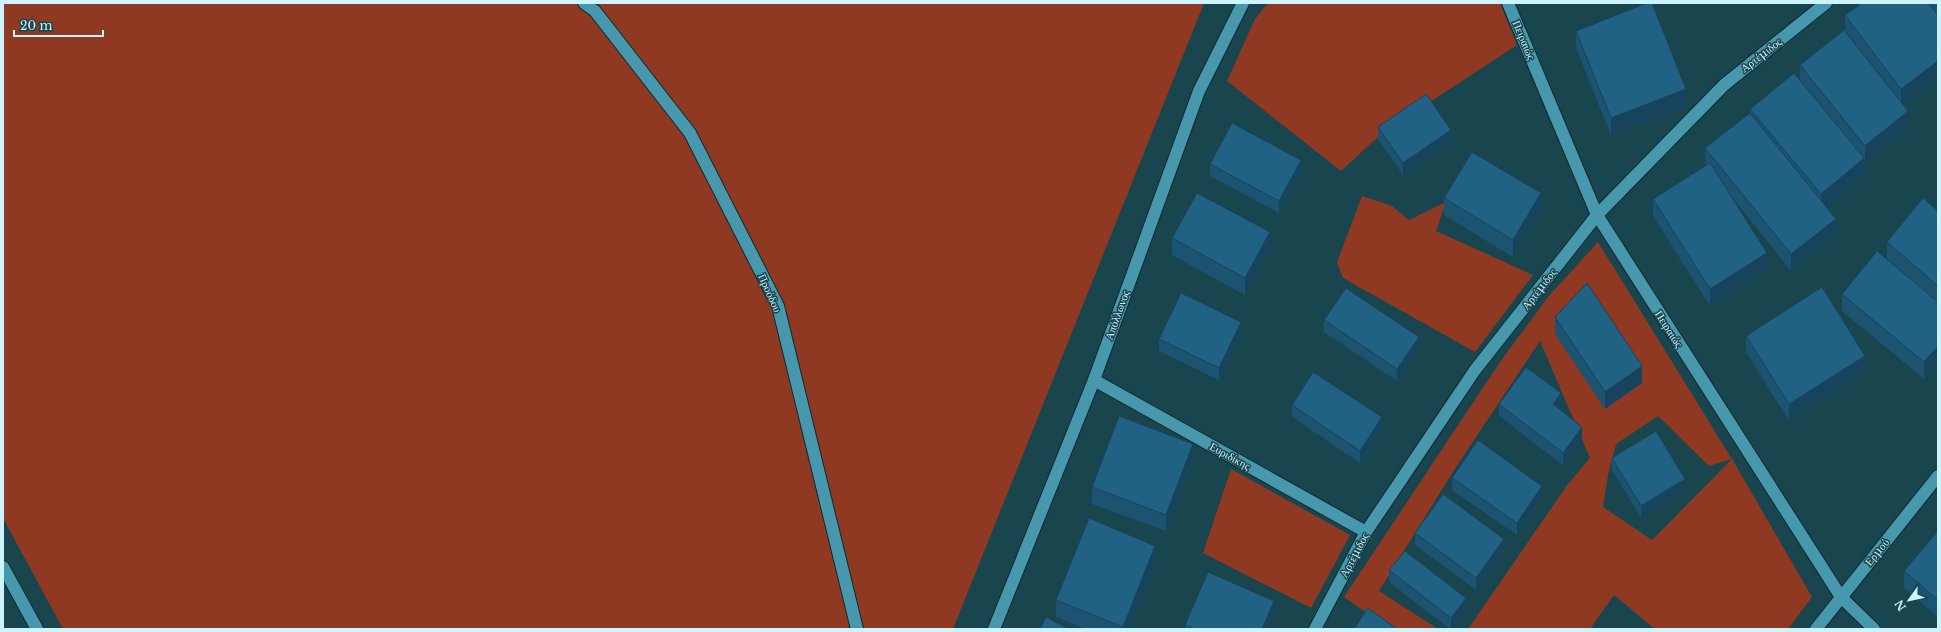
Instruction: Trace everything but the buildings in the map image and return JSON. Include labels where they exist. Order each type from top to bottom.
[{"type":"street","name":"Προόδου","points":[[584,3],[595,11],[690,133],[778,306],[857,629]]},
{"type":"street","name":"Απόλλωνος","points":[[994,629],[1094,380],[1199,91],[1243,3]]},
{"type":"street","name":"Πειραιώς","points":[[1508,3],[1597,215],[1841,597],[1874,629]]},
{"type":"street","name":"Αρτέμιδος","points":[[1315,629],[1366,532],[1475,370],[1597,215],[1724,85],[1826,3]]},
{"type":"street","name":"Ευριδίκης","points":[[1094,380],[1366,532]]},
{"type":"street","name":"Ερμού","points":[[1816,629],[1938,476]]},
{"type":"street","points":[[3,567],[37,629]]},
{"type":"shaded area","points":[[3,3],[1204,3],[953,629],[63,629],[3,518]]},
{"type":"shaded area","points":[[1268,3],[1500,3],[1517,45],[1381,134],[1341,171],[1227,81],[1255,19]]},
{"type":"shaded area","points":[[1362,196],[1392,206],[1409,220],[1446,202],[1436,231],[1533,275],[1475,352],[1343,278],[1337,262]]},
{"type":"shaded area","points":[[1598,242],[1732,459],[1812,597],[1788,629],[1655,629],[1614,595],[1590,629],[1468,629],[1568,484],[1590,458],[1540,341],[1456,467],[1379,591],[1438,629],[1390,629],[1344,597],[1500,362],[1548,297]],"holes":[[[1658,416],[1709,466],[1732,459],[1652,540],[1603,507],[1608,475],[1616,444]]]},
{"type":"shaded area","points":[[1231,469],[1350,535],[1311,608],[1203,553]]}]
